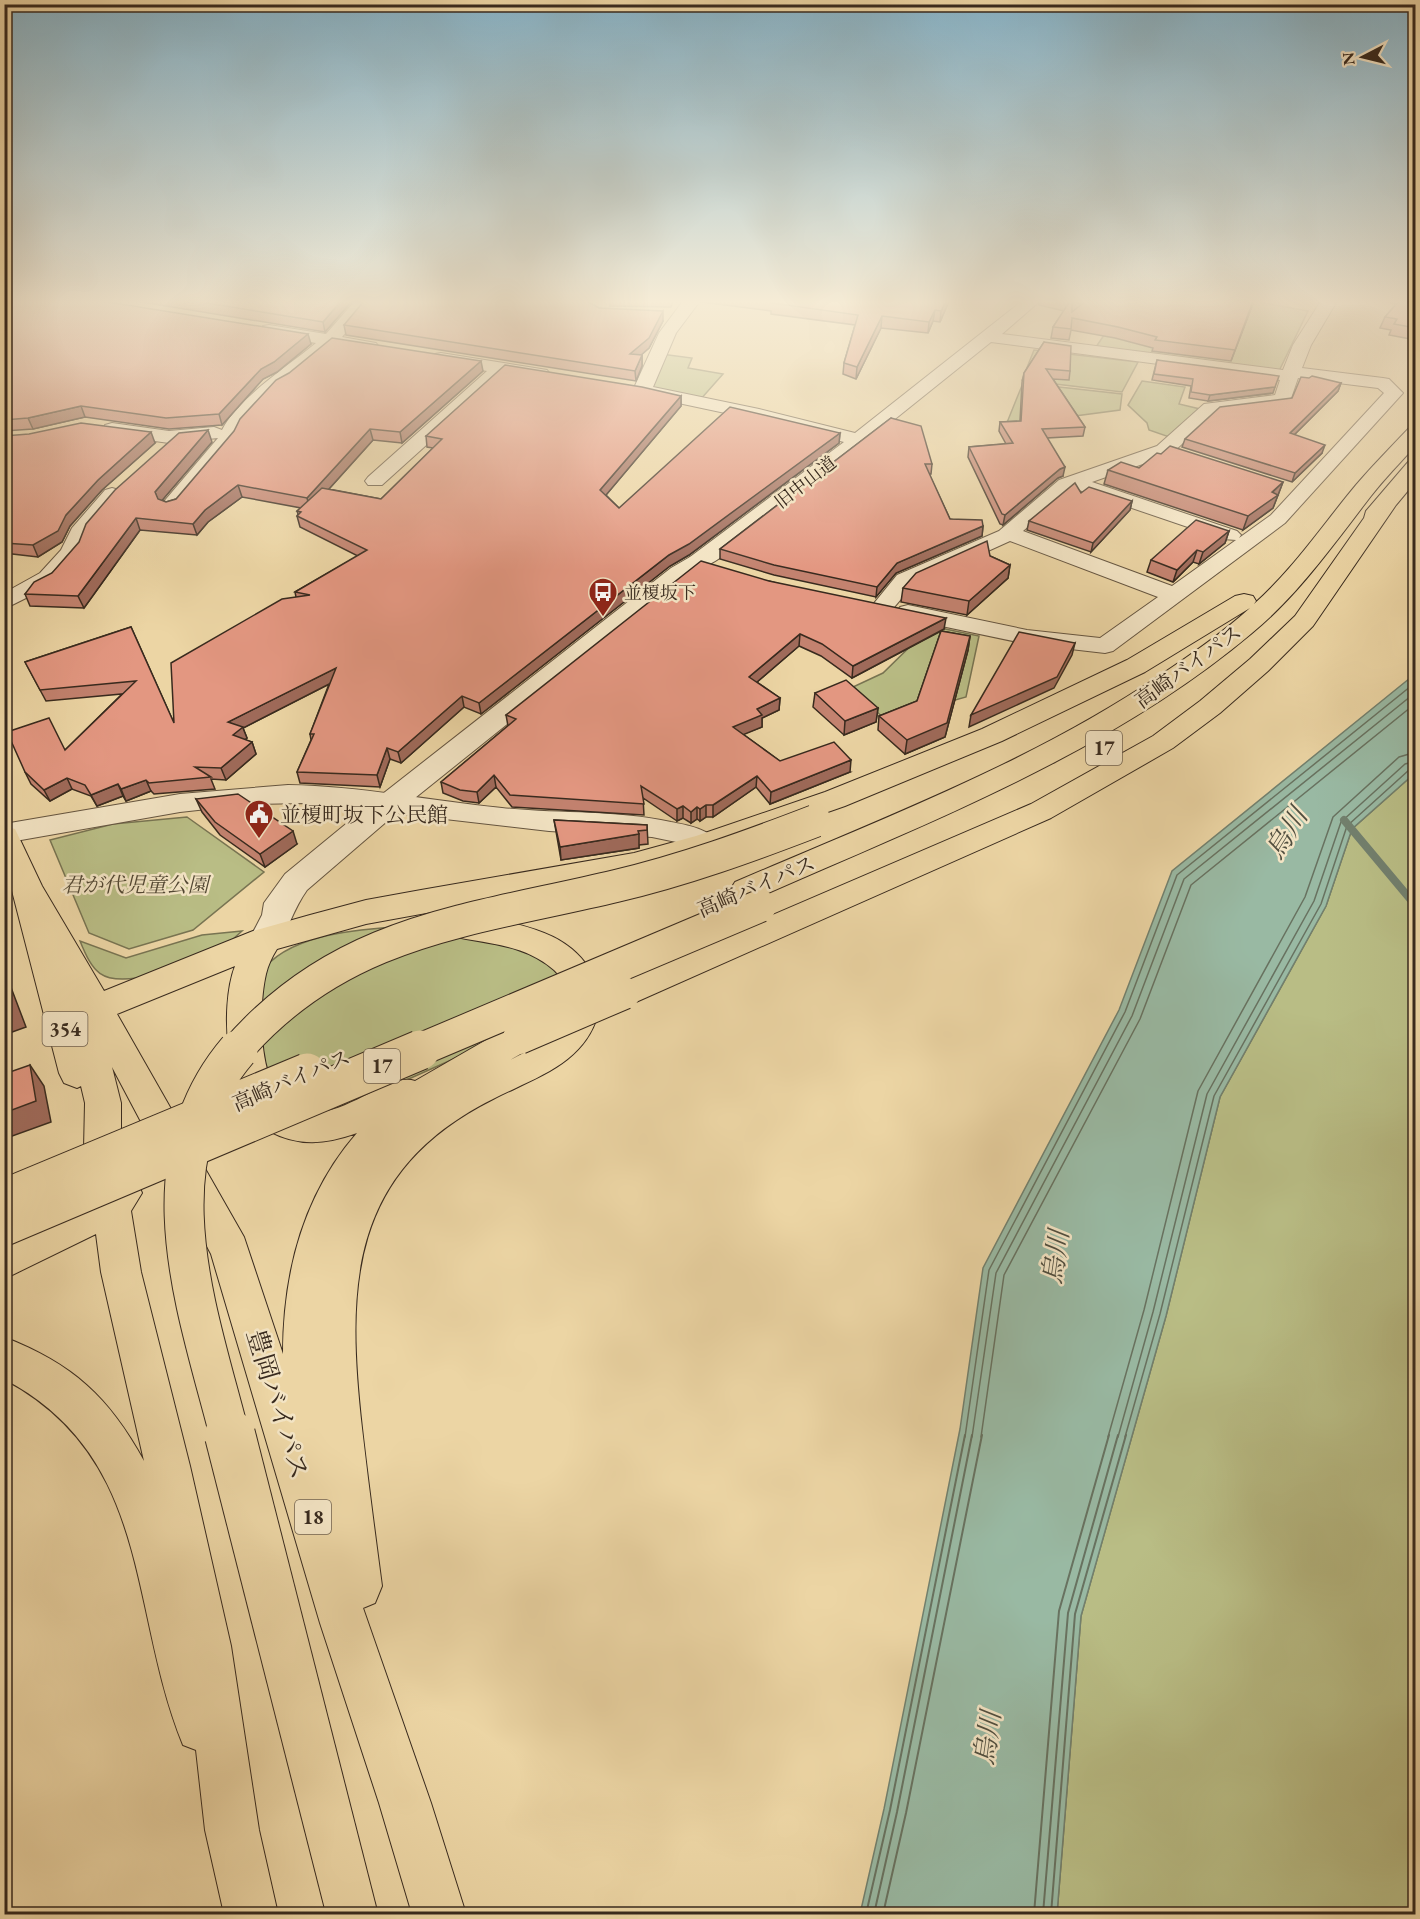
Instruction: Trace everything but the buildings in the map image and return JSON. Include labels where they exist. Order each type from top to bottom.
[{"type":"highway","name":"高崎バイパス","points":[[4,1199],[753,898],[976,812],[1087,758],[1143,726],[1222,670],[1285,616],[1376,495],[1416,432]]},
{"type":"highway","name":"高崎バイパス","points":[[1376,495],[1416,467]]},
{"type":"highway","points":[[352,1914],[194,1295],[183,1222],[186,1173],[196,1123],[204,1103],[232,1057],[261,1024],[304,987],[363,954],[407,936],[451,922],[654,876],[734,852],[1004,746],[1074,713],[1152,672],[1244,602],[1302,551],[1376,495]]},
{"type":"highway","points":[[265,940],[249,970],[244,995],[247,1063],[251,1083],[278,1118],[300,1127],[324,1126],[366,1113],[461,1069],[519,1038],[1041,811],[1163,742],[1210,707],[1259,665],[1304,621],[1376,495]]},
{"type":"highway","points":[[232,1830],[207,1646],[168,1466],[120,1272],[107,1189],[104,1103],[87,1041],[88,1028],[96,1008],[265,940],[310,927],[366,912],[421,901],[634,864],[705,844],[877,784],[992,735],[1136,666],[1244,602]]},
{"type":"highway","name":"354","points":[[4,835],[27,887],[155,1111]]},
{"type":"highway","name":"354","points":[[27,887],[107,1189]]},
{"type":"highway","name":"高崎バイパス","points":[[4,1226],[753,898]]},
{"type":"highway","points":[[310,927],[407,922],[489,929],[520,937],[546,948],[564,959],[581,977],[583,1007],[576,1027],[567,1041],[543,1058],[468,1094],[386,1142],[349,1171],[327,1211],[313,1250],[306,1284],[303,1321],[310,1413],[357,1586],[405,1803]]},
{"type":"highway","points":[[386,1142],[420,1097],[461,1069]]},
{"type":"highway","points":[[4,1261],[107,1189],[136,1172],[144,1153],[155,1111]]},
{"type":"highway","name":"豊岡バイパス","points":[[155,1111],[222,1231],[243,1288],[344,1623],[405,1803],[439,1914]]},
{"type":"highway","points":[[4,1357],[44,1378],[75,1402],[90,1417],[123,1466],[148,1528],[164,1578],[181,1659],[232,1830],[251,1914]]},
{"type":"street","points":[[171,505],[232,428],[266,391]]},
{"type":"street","points":[[375,481],[476,391]]},
{"type":"street","points":[[646,391],[769,417],[858,441]]},
{"type":"street","name":"旧中山道","points":[[707,556],[921,391]]},
{"type":"street","points":[[1286,391],[1283,400],[1211,408],[1165,442],[1066,484],[1008,533],[905,580],[873,605],[1027,637],[1105,646],[1278,519],[1394,393],[1391,391]]},
{"type":"street","points":[[96,426],[176,437],[231,432]]},
{"type":"street","points":[[157,455],[176,437]]},
{"type":"street","points":[[1165,442],[1187,457]]},
{"type":"street","points":[[1074,482],[1248,541]]},
{"type":"street","points":[[4,602],[48,578],[71,552],[80,532],[123,483]]},
{"type":"street","points":[[1278,487],[1301,494]]},
{"type":"street","points":[[1008,533],[1174,594]]},
{"type":"street","points":[[265,940],[278,915],[280,903],[296,882],[390,803],[680,573],[707,556],[728,571]]},
{"type":"street","points":[[4,835],[105,814],[233,798],[287,794],[330,795],[548,821],[665,830],[693,836],[705,844]]},
{"type":"green space","points":[[658,391],[708,391],[700,400]]},
{"type":"green space","points":[[1020,391],[1091,391],[1122,394],[1120,410],[1006,425]]},
{"type":"green space","points":[[1136,391],[1184,391],[1179,404],[1200,409],[1172,438],[1149,430],[1147,423],[1128,405]]},
{"type":"green space","points":[[931,626],[979,636],[966,697],[885,720],[853,687],[883,673]]},
{"type":"green space","points":[[1415,773],[1415,1914],[1057,1914],[1081,1616],[1166,1316],[1220,1097],[1326,906],[1352,829]]},
{"type":"green space","name":"君が代児童公園","points":[[187,817],[264,872],[193,930],[129,949],[89,933],[50,840],[113,824]]},
{"type":"green space","points":[[393,927],[411,928],[535,951],[564,978],[512,1033],[339,1110],[319,1112],[277,1091],[263,1059],[261,973],[286,951],[303,943],[340,933]]},
{"type":"green space","points":[[242,931],[232,940],[137,978],[125,979],[107,977],[94,968],[80,941],[126,958],[202,935]]},
{"type":"water","name":"烏川","points":[[1415,674],[1415,773],[1352,829],[1326,906],[1220,1097],[1166,1316],[1081,1616],[1057,1914],[860,1914],[884,1809],[960,1429],[983,1268],[1119,1010],[1172,871]]},
{"type":"waterway","points":[[1344,820],[1416,906]]},
{"type":"place","name":"並榎坂下","points":[[603,618]]},
{"type":"place","name":"並榎町坂下公民館","points":[[259,840]]}]
